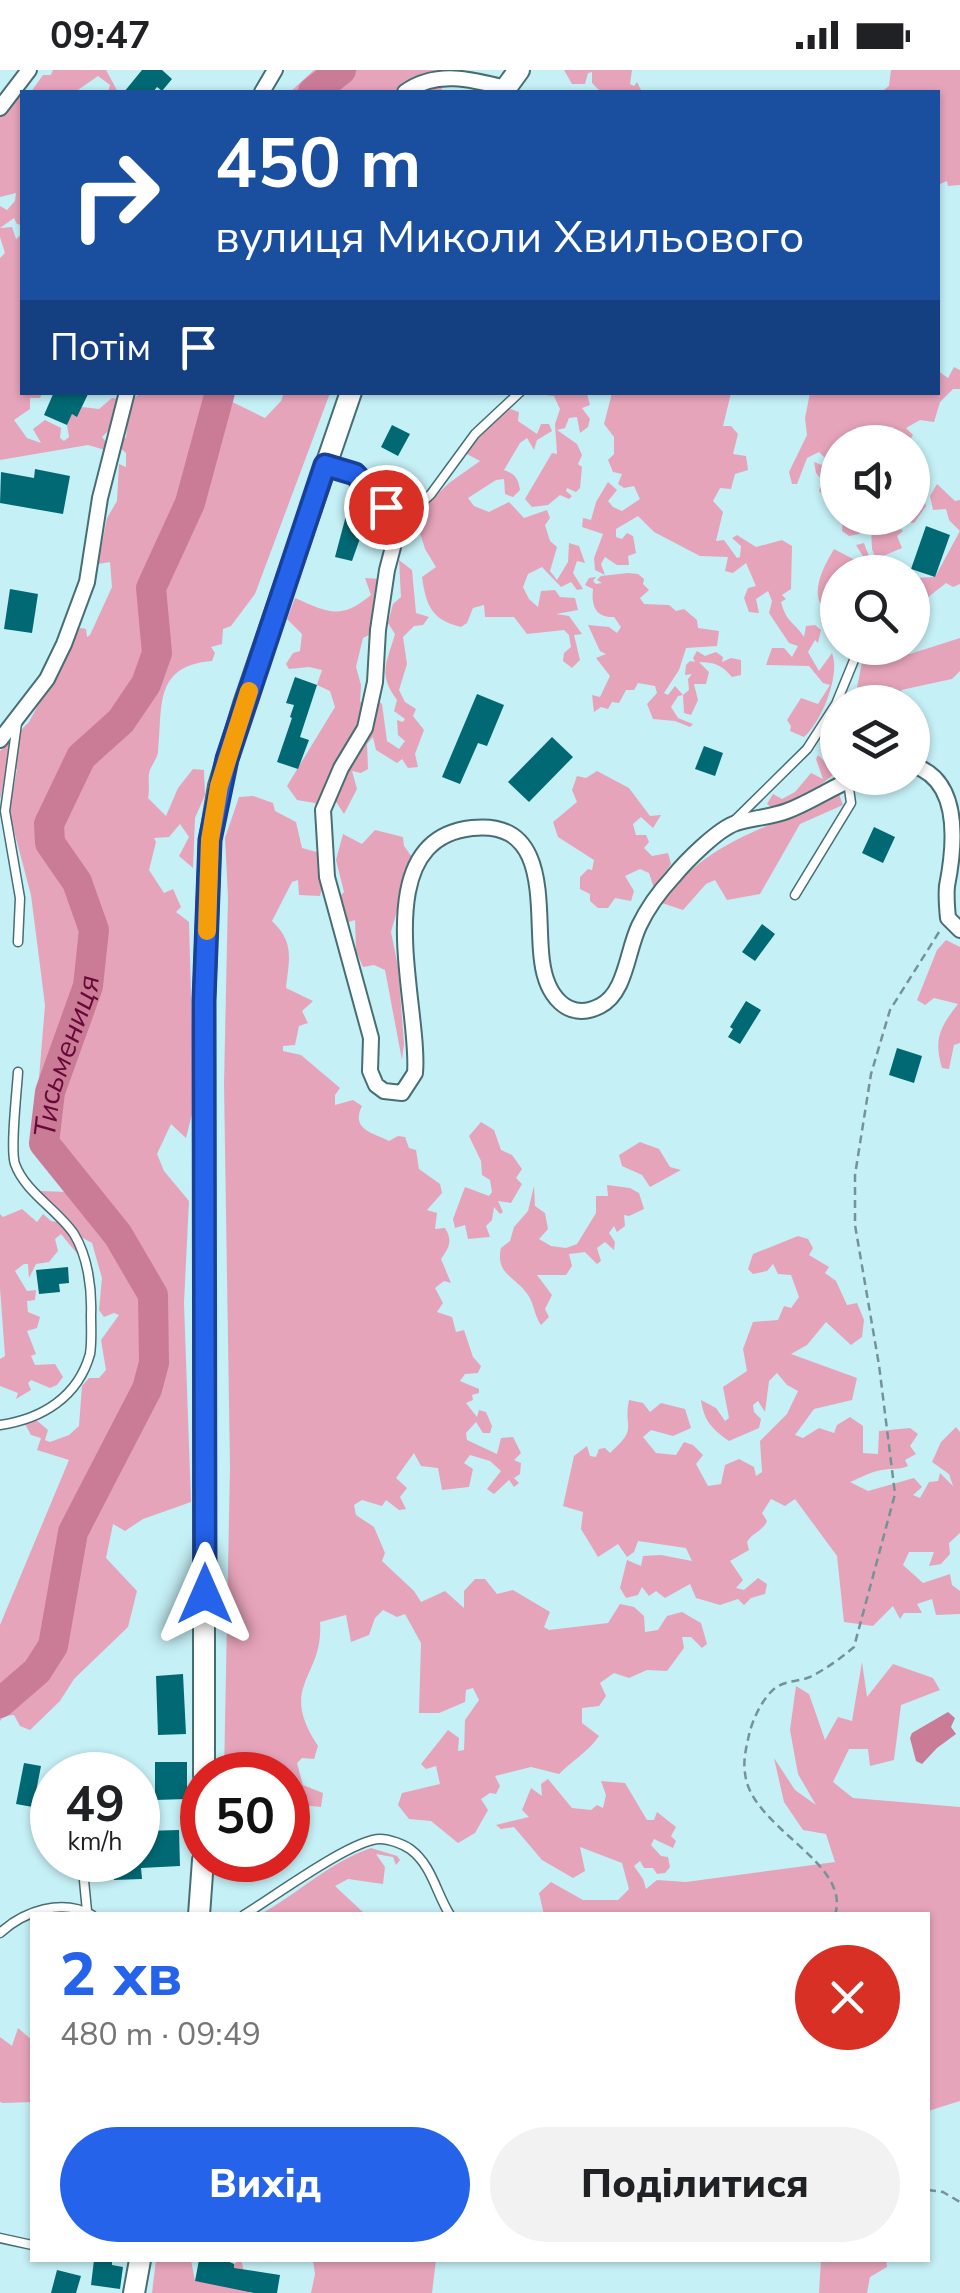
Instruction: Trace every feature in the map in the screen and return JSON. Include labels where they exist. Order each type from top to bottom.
[{"type":"main road","points":[[204,1752],[204,1000],[210,840],[219,786],[244,704],[350,395]]},
{"type":"main road","points":[[199,1912],[202,1882]]},
{"type":"main road","points":[[134,2293],[140,2262]]},
{"type":"street","points":[[0,108],[29,70]]},
{"type":"street","points":[[407,90],[418,82],[459,76],[509,83]]},
{"type":"street","points":[[0,740],[47,679],[64,644],[86,582],[100,498],[126,395]]},
{"type":"street","points":[[325,465],[355,474],[400,524],[387,570],[375,682],[365,728],[340,768],[323,810],[327,878],[371,1038],[370,1071],[376,1085],[392,1094],[402,1092],[415,1074],[403,922],[412,876],[420,860],[440,840],[453,832],[480,828],[496,830],[516,840],[537,872],[542,962],[553,996],[568,1010],[582,1012],[604,1005],[617,992],[639,926],[653,902],[674,876],[730,824],[787,811],[820,794]]},
{"type":"street","points":[[930,771],[937,773],[951,790],[958,807],[957,852],[946,889],[948,918],[960,930]]},
{"type":"lane","points":[[400,524],[432,494],[475,434],[517,395]]},
{"type":"lane","points":[[730,824],[807,749],[836,704],[852,665]]},
{"type":"lane","points":[[17,719],[5,811],[20,898],[18,942]]},
{"type":"lane","points":[[795,894],[851,803],[851,795]]},
{"type":"lane","points":[[0,1425],[22,1422],[51,1409],[72,1390],[90,1353],[92,1298],[83,1253],[73,1233],[34,1191],[14,1162],[18,1072]]},
{"type":"lane","points":[[249,1912],[354,1846],[378,1839],[410,1849],[428,1868],[448,1912]]},
{"type":"lane","points":[[85,1882],[90,1912]]},
{"type":"lane","points":[[33,1912],[58,1906],[85,1912]]},
{"type":"lane","points":[[0,1933],[30,1914]]},
{"type":"lane","points":[[0,2238],[30,2245]]},
{"type":"path","points":[[836,1912],[834,1886],[821,1868],[761,1811],[744,1777],[745,1751],[751,1726],[774,1689],[807,1678],[854,1647],[895,1494],[880,1366],[856,1225],[855,1175],[871,1074],[890,1010],[948,918]]},
{"type":"path","points":[[930,2190],[943,2192],[960,2202]]},
{"type":"shaded area","points":[[53,70],[106,70],[117,90],[109,90],[110,85],[98,76],[78,90],[32,90],[43,75],[51,75]]},
{"type":"shaded area","points":[[314,70],[441,70],[442,90],[292,90]]},
{"type":"shaded area","points":[[564,70],[632,70],[630,84],[634,86],[637,82],[641,90],[599,90],[592,83],[592,72],[585,84],[572,84]]},
{"type":"shaded area","points":[[891,70],[960,70],[960,185],[948,186],[947,181],[940,184],[940,90],[884,90],[889,86]]},
{"type":"shaded area","points":[[20,91],[20,225],[14,218],[0,228],[0,206],[7,210],[16,193],[0,197],[0,113],[8,111]]},
{"type":"shaded area","points":[[12,227],[16,239],[20,236],[20,395],[41,395],[30,398],[30,409],[14,420],[27,438],[41,443],[33,429],[45,420],[61,428],[60,438],[64,441],[69,437],[67,425],[72,414],[77,416],[82,407],[99,409],[112,398],[119,399],[111,428],[102,437],[108,444],[105,450],[88,445],[0,460],[0,258],[5,253],[0,228]]},
{"type":"shaded area","points":[[954,367],[960,370],[960,389],[953,389],[940,402],[934,422],[820,425],[820,453],[807,458],[797,484],[792,484],[789,472],[807,435],[805,418],[810,395],[940,395],[940,372],[948,378]]},
{"type":"shaded area","points":[[138,395],[225,395],[224,398],[265,418],[283,395],[329,395],[255,594],[231,626],[223,629],[222,644],[211,647],[215,653],[212,661],[193,664],[170,680],[162,704],[158,752],[149,774],[148,798],[166,816],[178,788],[193,769],[204,770],[205,795],[195,818],[193,868],[179,856],[189,837],[180,824],[169,837],[154,838],[149,870],[164,893],[173,889],[181,907],[176,912],[189,922],[194,1106],[186,1138],[171,1124],[157,1154],[164,1171],[189,1201],[184,1303],[191,1502],[143,1519],[125,1531],[113,1524],[106,1558],[137,1591],[128,1627],[74,1679],[60,1701],[30,1730],[20,1726],[14,1715],[4,1716],[0,1721],[0,1625],[69,1460],[37,1450],[41,1438],[31,1435],[25,1424],[35,1419],[48,1430],[45,1440],[50,1442],[69,1435],[79,1426],[82,1386],[106,1370],[101,1340],[119,1315],[104,1317],[99,1310],[102,1278],[92,1243],[81,1237],[76,1242],[82,1254],[79,1256],[61,1234],[55,1239],[58,1251],[49,1262],[36,1264],[29,1278],[28,1264],[15,1271],[27,1291],[36,1290],[35,1300],[27,1301],[28,1312],[40,1317],[37,1328],[27,1331],[36,1354],[31,1356],[35,1365],[55,1364],[63,1377],[50,1388],[31,1380],[31,1390],[16,1399],[18,1393],[0,1386],[0,1359],[5,1356],[0,1214],[3,1217],[22,1209],[37,1222],[43,1214],[51,1221],[70,1224],[40,1191],[68,1192],[34,1139],[45,1005],[31,895],[9,812],[17,769],[6,770],[0,800],[0,751],[29,722],[80,628],[86,629],[87,637],[90,635],[112,587],[110,562],[98,564],[107,518],[117,501],[119,464],[126,467],[126,453],[117,445],[119,434],[126,438],[130,402]]},
{"type":"shaded area","points":[[545,395],[587,395],[590,405],[582,408],[590,419],[588,427],[580,433],[577,417],[569,418],[565,428],[557,430],[577,444],[582,455],[578,464],[582,467],[580,488],[576,492],[567,488],[572,496],[569,499],[560,495],[548,505],[532,507],[525,499],[552,453],[557,454],[555,424],[560,409],[554,396]]},
{"type":"shaded area","points":[[611,395],[731,395],[723,426],[731,426],[738,434],[733,454],[746,456],[748,470],[735,474],[731,489],[720,488],[713,501],[723,512],[716,541],[724,540],[737,558],[741,546],[732,538],[737,535],[756,547],[782,540],[792,546],[791,589],[782,595],[786,599],[781,602],[788,619],[804,637],[806,626],[820,629],[818,643],[815,640],[808,652],[819,671],[823,665],[834,665],[831,685],[823,683],[809,666],[766,665],[772,648],[784,648],[792,657],[798,646],[789,643],[769,613],[772,601],[768,591],[756,599],[759,613],[749,612],[744,598],[748,588],[756,586],[746,563],[733,573],[725,571],[728,557],[700,556],[654,532],[638,516],[616,529],[616,537],[622,539],[627,533],[633,536],[636,553],[628,556],[629,565],[617,565],[605,557],[601,564],[605,575],[595,570],[594,558],[603,534],[582,527],[583,518],[591,520],[608,482],[617,490],[608,501],[613,507],[622,511],[640,499],[634,486],[624,488],[618,484],[622,474],[613,472],[608,460],[614,454],[614,437],[604,424]]},
{"type":"shaded area","points":[[507,408],[519,412],[518,421],[537,434],[541,424],[549,424],[552,431],[537,440],[534,450],[527,438],[520,443],[504,470],[518,482],[520,490],[513,497],[505,494],[504,479],[468,498],[474,506],[489,512],[509,502],[524,518],[547,510],[550,518],[545,525],[550,541],[557,547],[550,571],[557,580],[568,562],[569,543],[579,546],[585,563],[577,561],[573,573],[583,589],[577,590],[571,582],[561,587],[542,567],[528,574],[523,587],[538,607],[541,591],[555,590],[560,597],[575,598],[578,610],[556,614],[569,616],[582,634],[574,635],[580,660],[572,668],[563,661],[564,653],[571,647],[564,630],[527,634],[514,617],[485,617],[484,605],[473,608],[461,627],[437,616],[426,596],[422,577],[436,567],[425,549],[415,516],[449,483],[480,461],[465,453]]},
{"type":"shaded area","points":[[937,484],[955,501],[960,500],[960,531],[949,520],[946,509],[933,510],[930,496]]},
{"type":"shaded area","points":[[960,531],[960,584],[953,587],[946,583],[930,596],[930,577],[935,577]]},
{"type":"shaded area","points":[[871,535],[898,535],[902,548],[885,555],[874,555]]},
{"type":"shaded area","points":[[864,543],[868,555],[862,555],[856,545]]},
{"type":"shaded area","points":[[399,560],[412,570],[416,613],[429,617],[403,637],[407,664],[399,690],[405,702],[416,709],[413,716],[424,730],[415,754],[418,767],[408,768],[402,759],[397,763],[376,750],[373,737],[367,744],[368,769],[361,773],[352,771],[357,789],[344,814],[333,797],[319,811],[315,803],[297,800],[287,786],[335,707],[330,691],[317,685],[322,670],[289,669],[286,664],[293,653],[300,651],[302,634],[287,619],[295,598],[326,610],[343,611],[371,595],[365,578],[381,579],[379,601],[371,615],[376,623],[373,633],[363,638],[356,667],[360,702],[377,700],[382,704],[387,741],[399,749],[405,741],[398,735],[397,720],[405,719],[394,711],[397,700],[385,675],[395,634],[388,623],[393,604],[401,597]]},
{"type":"shaded area","points":[[628,573],[644,579],[649,590],[640,598],[644,604],[684,609],[697,620],[698,628],[719,631],[717,646],[686,648],[679,670],[664,693],[668,695],[675,686],[683,695],[671,707],[678,718],[693,724],[690,727],[653,719],[647,704],[657,693],[655,686],[638,683],[634,690],[626,690],[619,703],[612,702],[608,709],[601,707],[594,712],[592,695],[600,697],[610,676],[596,658],[606,654],[600,651],[588,625],[609,627],[617,633],[621,627],[614,617],[596,610],[593,589],[585,585],[589,578],[596,577],[596,584],[602,583],[597,580],[601,576]]},
{"type":"shaded area","points":[[960,638],[960,671],[952,679],[924,685],[857,685],[862,665],[930,665],[930,648]]},
{"type":"shaded area","points":[[697,651],[705,656],[716,652],[723,657],[722,662],[731,658],[741,660],[741,675],[732,677],[717,665],[699,662],[709,672],[706,684],[694,684],[698,700],[691,715],[684,713],[683,695],[689,690],[688,679],[692,674],[685,675],[686,665],[695,662]]},
{"type":"shaded area","points":[[801,698],[818,704],[820,701],[820,715],[804,737],[790,731],[787,720]]},
{"type":"shaded area","points":[[597,771],[629,788],[650,816],[661,815],[653,828],[641,817],[633,824],[636,835],[646,835],[649,842],[644,848],[652,856],[668,853],[671,864],[654,888],[649,873],[640,869],[625,876],[634,891],[631,901],[615,898],[608,908],[598,908],[590,901],[590,894],[580,889],[580,877],[592,870],[594,860],[558,837],[553,822],[577,802],[572,790],[577,776],[586,778]]},
{"type":"shaded area","points":[[811,773],[820,778],[818,787],[775,810],[767,804],[773,794],[782,799],[795,792]]},
{"type":"shaded area","points":[[837,795],[843,805],[800,824],[760,894],[727,900],[715,880],[706,884],[683,910],[659,902],[720,849]]},
{"type":"shaded area","points":[[253,796],[273,803],[275,811],[296,822],[302,848],[320,853],[320,896],[299,895],[298,880],[292,882],[272,921],[287,944],[286,988],[313,1001],[302,1011],[308,1023],[299,1026],[295,1045],[283,1046],[283,1051],[301,1055],[340,1088],[335,1105],[353,1100],[362,1106],[359,1120],[365,1130],[389,1141],[405,1137],[409,1148],[416,1150],[419,1169],[440,1184],[442,1193],[427,1210],[437,1213],[435,1229],[445,1228],[449,1237],[441,1259],[451,1283],[444,1281],[435,1288],[443,1303],[437,1312],[452,1317],[456,1332],[464,1330],[473,1357],[481,1366],[478,1373],[465,1374],[460,1381],[479,1389],[479,1393],[472,1395],[473,1400],[466,1403],[477,1417],[479,1410],[486,1412],[492,1426],[490,1433],[483,1433],[476,1422],[466,1433],[467,1440],[497,1454],[501,1438],[513,1437],[521,1453],[514,1460],[521,1463],[520,1474],[514,1478],[519,1483],[514,1487],[509,1480],[494,1494],[487,1489],[501,1471],[490,1461],[470,1455],[464,1463],[473,1469],[469,1487],[442,1490],[438,1468],[421,1466],[414,1453],[396,1478],[407,1488],[400,1497],[406,1509],[399,1510],[386,1500],[382,1506],[362,1500],[354,1505],[356,1515],[374,1527],[385,1553],[382,1561],[421,1602],[445,1591],[464,1608],[464,1591],[475,1579],[485,1579],[497,1594],[513,1590],[550,1612],[544,1627],[549,1630],[608,1623],[620,1604],[634,1607],[644,1616],[645,1632],[658,1630],[667,1616],[682,1612],[701,1623],[707,1644],[702,1648],[691,1637],[682,1637],[684,1648],[667,1671],[647,1670],[629,1678],[614,1673],[600,1683],[606,1696],[599,1706],[582,1708],[582,1723],[599,1736],[595,1742],[559,1774],[531,1767],[495,1776],[500,1786],[496,1794],[481,1799],[488,1810],[475,1833],[458,1843],[431,1821],[409,1819],[398,1805],[402,1793],[440,1784],[436,1766],[426,1769],[421,1764],[448,1730],[459,1738],[458,1751],[464,1750],[465,1720],[479,1700],[473,1688],[466,1690],[465,1702],[439,1713],[419,1713],[421,1643],[405,1614],[397,1617],[383,1610],[375,1618],[369,1635],[351,1642],[346,1615],[320,1622],[316,1657],[302,1695],[306,1725],[318,1746],[314,1759],[310,1759],[310,1752],[224,1752],[230,1467],[225,838],[239,797]]},
{"type":"shaded area","points":[[375,830],[403,837],[412,857],[391,932],[398,967],[402,1060],[385,970],[374,965],[363,967],[356,951],[355,920],[343,924],[339,897],[344,892],[336,860],[343,834],[362,844]]},
{"type":"shaded area","points":[[946,940],[960,947],[960,1043],[954,1045],[949,1069],[942,1068],[939,1040],[958,1004],[934,998],[925,1005],[917,1000],[937,950]]},
{"type":"shaded area","points":[[481,1122],[494,1130],[501,1150],[512,1155],[522,1169],[516,1178],[522,1184],[511,1203],[498,1201],[503,1212],[500,1214],[494,1207],[492,1220],[486,1226],[490,1237],[468,1239],[465,1225],[455,1228],[453,1219],[465,1187],[489,1196],[492,1192],[469,1136]]},
{"type":"shaded area","points":[[640,1142],[659,1149],[670,1167],[681,1170],[650,1187],[642,1175],[622,1166],[619,1155]]},
{"type":"shaded area","points":[[607,1185],[639,1193],[644,1209],[624,1215],[625,1226],[617,1232],[614,1226],[609,1233],[615,1242],[614,1250],[605,1242],[597,1248],[601,1261],[597,1264],[585,1252],[569,1254],[572,1266],[566,1275],[537,1275],[552,1295],[545,1309],[549,1317],[541,1325],[528,1295],[503,1269],[501,1248],[510,1241],[514,1227],[528,1211],[534,1186],[535,1206],[545,1213],[548,1229],[539,1239],[566,1248],[577,1244],[596,1213],[596,1196],[608,1196]]},
{"type":"shaded area","points":[[798,1236],[808,1239],[813,1248],[809,1255],[829,1267],[825,1273],[836,1281],[847,1305],[857,1303],[864,1320],[862,1337],[851,1345],[826,1322],[807,1345],[791,1354],[857,1378],[852,1400],[814,1409],[795,1435],[803,1438],[819,1428],[834,1433],[837,1425],[850,1417],[863,1426],[863,1453],[878,1454],[879,1431],[910,1428],[918,1434],[910,1446],[916,1454],[905,1460],[908,1466],[874,1472],[850,1482],[868,1491],[914,1478],[922,1487],[913,1495],[920,1498],[929,1482],[938,1481],[940,1473],[953,1486],[949,1474],[932,1462],[941,1442],[956,1427],[960,1432],[960,1533],[949,1543],[950,1554],[941,1564],[929,1566],[934,1552],[909,1552],[903,1565],[923,1583],[950,1574],[952,1585],[960,1591],[960,1614],[936,1615],[932,1599],[917,1604],[922,1613],[904,1613],[900,1619],[893,1606],[873,1626],[844,1622],[837,1556],[795,1499],[785,1506],[771,1499],[762,1513],[767,1521],[747,1542],[749,1550],[730,1561],[743,1580],[736,1588],[744,1590],[758,1578],[767,1584],[765,1594],[744,1605],[738,1599],[720,1605],[696,1598],[690,1584],[665,1598],[656,1591],[649,1596],[642,1587],[638,1595],[626,1598],[620,1588],[627,1560],[641,1566],[643,1556],[692,1561],[686,1548],[638,1541],[627,1557],[618,1544],[598,1557],[581,1529],[583,1512],[563,1506],[574,1456],[587,1446],[590,1456],[596,1457],[599,1449],[610,1453],[619,1444],[627,1433],[629,1400],[643,1403],[650,1412],[661,1403],[685,1409],[691,1428],[673,1436],[651,1430],[643,1437],[656,1453],[676,1455],[684,1442],[693,1445],[703,1455],[696,1464],[708,1486],[721,1484],[725,1465],[739,1459],[754,1467],[756,1476],[762,1472],[760,1441],[787,1414],[798,1391],[777,1373],[769,1381],[765,1412],[758,1401],[753,1405],[761,1419],[759,1428],[729,1441],[710,1424],[701,1400],[716,1408],[725,1421],[729,1418],[723,1387],[747,1371],[743,1349],[753,1322],[778,1320],[784,1306],[791,1308],[799,1297],[791,1275],[778,1274],[773,1264],[767,1271],[753,1274],[748,1269],[753,1254]]},
{"type":"shaded area","points":[[862,1662],[867,1697],[893,1664],[933,1678],[940,1690],[901,1705],[894,1760],[870,1766],[868,1749],[849,1749],[833,1782],[853,1798],[960,1807],[960,2101],[930,2110],[930,1912],[543,1912],[539,1893],[551,1882],[583,1900],[618,1900],[629,1889],[622,1863],[580,1847],[585,1871],[573,1878],[542,1860],[514,1827],[501,1829],[496,1825],[529,1817],[522,1810],[531,1788],[542,1796],[541,1784],[548,1779],[572,1808],[591,1810],[597,1805],[603,1808],[606,1795],[601,1781],[625,1783],[647,1820],[654,1820],[657,1812],[676,1827],[671,1836],[676,1841],[673,1848],[654,1839],[651,1845],[661,1856],[668,1857],[670,1867],[665,1873],[644,1868],[640,1861],[634,1866],[646,1889],[657,1880],[686,1882],[835,1862],[826,1834],[803,1830],[784,1802],[774,1758],[795,1790],[816,1805],[798,1774],[790,1730],[796,1686],[809,1694],[825,1740],[838,1717],[852,1721]]},
{"type":"shaded area","points":[[948,1712],[955,1718],[951,1727],[956,1734],[922,1764],[916,1761],[912,1733]]},
{"type":"shaded area","points":[[310,1788],[323,1793],[321,1807],[310,1806]]},
{"type":"shaded area","points":[[371,1848],[397,1856],[400,1860],[396,1865],[393,1857],[376,1854],[385,1867],[383,1884],[348,1879],[335,1886],[363,1912],[264,1912],[273,1907],[341,1862]]},
{"type":"shaded area","points":[[18,2028],[30,2038],[30,2102],[0,2102],[0,2037],[12,2046]]},
{"type":"shaded area","points":[[156,2262],[191,2262],[195,2281],[230,2286],[234,2264],[242,2262],[250,2293],[152,2293]]},
{"type":"shaded area","points":[[313,2262],[436,2262],[432,2293],[311,2293]]},
{"type":"shaded area","points":[[821,2262],[886,2262],[887,2267],[870,2277],[867,2293],[819,2293]]},
{"type":"building","points":[[142,70],[162,70],[172,79],[163,90],[126,90]]},
{"type":"building","points":[[53,395],[88,395],[77,417],[72,414],[67,425],[44,415]]},
{"type":"building","points":[[392,425],[410,434],[398,456],[381,447]]},
{"type":"building","points":[[35,469],[70,476],[63,514],[0,503],[1,472],[34,478]]},
{"type":"building","points":[[348,508],[369,513],[352,561],[335,557]]},
{"type":"building","points":[[930,528],[950,535],[935,577],[930,575],[930,555],[916,555],[923,535],[930,535]]},
{"type":"building","points":[[10,589],[38,594],[32,633],[4,629]]},
{"type":"building","points":[[295,677],[317,685],[300,737],[309,740],[298,769],[277,762],[292,718],[294,705],[286,703]]},
{"type":"building","points":[[477,694],[504,705],[487,746],[478,743],[460,784],[442,777]]},
{"type":"building","points":[[552,737],[573,757],[529,802],[508,782]]},
{"type":"building","points":[[704,746],[723,753],[715,776],[695,769]]},
{"type":"building","points":[[874,827],[895,837],[883,863],[862,853]]},
{"type":"building","points":[[762,924],[775,934],[755,961],[742,952]]},
{"type":"building","points":[[746,1001],[761,1010],[740,1044],[728,1037]]},
{"type":"building","points":[[897,1048],[922,1056],[914,1083],[889,1075]]},
{"type":"building","points":[[68,1267],[69,1283],[59,1284],[60,1292],[39,1294],[36,1270]]},
{"type":"building","points":[[183,1674],[186,1734],[158,1735],[156,1676]]},
{"type":"building","points":[[160,1762],[180,1762],[180,1799],[160,1800]]},
{"type":"building","points":[[24,1763],[30,1764],[30,1806],[16,1804]]},
{"type":"building","points":[[179,1830],[180,1866],[160,1867],[160,1831]]},
{"type":"building","points":[[94,2262],[112,2262],[123,2267],[120,2289],[91,2285]]},
{"type":"building","points":[[199,2262],[230,2262],[234,2268],[280,2275],[277,2293],[254,2293],[195,2281]]},
{"type":"building","points":[[57,2270],[81,2276],[76,2293],[51,2293]]},
{"type":"waterway","name":"Тисьмениця","points":[[316,90],[341,70]]},
{"type":"waterway","name":"Тисьмениця","points":[[0,1703],[37,1671],[53,1646],[73,1532],[147,1389],[154,1363],[153,1295],[118,1235],[44,1143],[50,1092],[88,986],[94,930],[77,882],[50,843],[49,824],[81,757],[121,721],[146,684],[157,653],[151,588],[190,503],[219,395]]},
{"type":"slow traffic","points":[[207,931],[210,840],[219,786],[249,691]]},
{"type":"route","points":[[205,1594],[204,1000],[214,813],[244,704],[325,465],[355,474],[386,507]]}]
